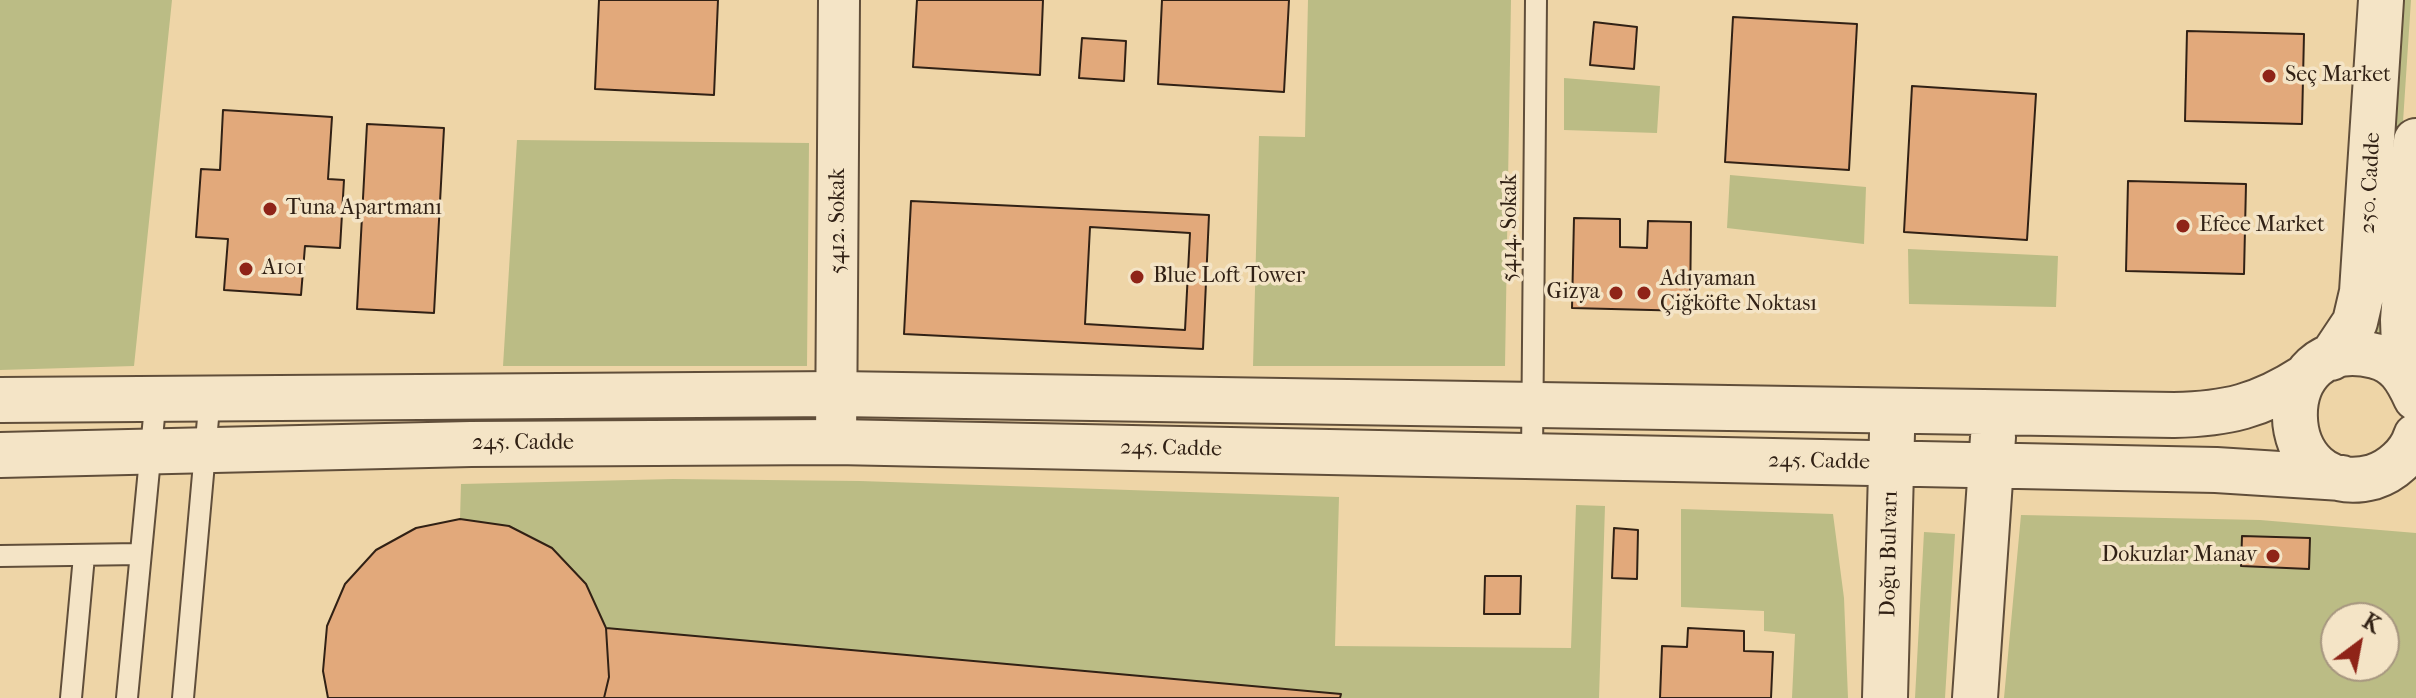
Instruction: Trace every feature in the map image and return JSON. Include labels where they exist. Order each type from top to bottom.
[{"type":"street","name":"5412. Sokak","points":[[836,442],[839,0]]},
{"type":"street","name":"250. Cadde","points":[[2318,368],[2355,322],[2362,292],[2372,1]]},
{"type":"street","name":"250. Cadde","points":[[2411,385],[2403,320],[2416,141]]},
{"type":"street","points":[[0,400],[156,396],[838,394],[2214,414],[2255,405],[2318,368],[2360,352],[2380,357],[2411,385]]},
{"type":"street","points":[[2318,368],[2295,396],[2292,417],[2296,437],[2307,456],[2322,469],[2352,478],[2383,474],[2401,461],[2416,436]]},
{"type":"street","name":"Doğu Bulvarı","points":[[1885,698],[1892,411]]},
{"type":"street","points":[[1975,698],[1995,411]]},
{"type":"street","name":"245. Cadde","points":[[0,455],[836,442],[2272,472],[2352,478],[2416,488]]},
{"type":"lane","name":"5414. Sokak","points":[[1532,456],[1536,0]]},
{"type":"lane","points":[[127,698],[156,396]]},
{"type":"lane","points":[[183,698],[210,396]]},
{"type":"lane","points":[[0,556],[140,554]]},
{"type":"lane","points":[[71,698],[84,556]]},
{"type":"green space","points":[[0,0],[172,0],[134,366],[0,370]]},
{"type":"green space","points":[[1308,0],[1511,0],[1505,366],[1253,366],[1259,136],[1305,137]]},
{"type":"green space","points":[[2400,0],[2411,0],[2394,259],[2384,336],[2370,332]]},
{"type":"green space","points":[[1564,78],[1660,86],[1657,133],[1564,130]]},
{"type":"green space","points":[[517,140],[809,143],[807,366],[503,366]]},
{"type":"green space","points":[[1730,175],[1866,187],[1864,244],[1727,228]]},
{"type":"green space","points":[[1908,249],[2058,256],[2056,307],[1909,304]]},
{"type":"green space","points":[[673,479],[860,481],[1339,497],[1335,646],[1571,648],[1576,505],[1605,506],[1599,698],[1340,698],[1341,695],[606,628],[580,580],[551,549],[513,530],[460,519],[461,484]]},
{"type":"green space","points":[[1681,509],[1833,514],[1844,598],[1848,698],[1792,698],[1795,634],[1764,631],[1764,611],[1681,607]]},
{"type":"green space","points":[[2021,515],[2260,520],[2416,533],[2416,698],[2004,698]]},
{"type":"green space","points":[[1924,532],[1955,534],[1945,698],[1915,698]]},
{"type":"building","points":[[599,0],[718,0],[714,95],[595,89]]},
{"type":"building","points":[[917,0],[1043,0],[1040,75],[913,67]]},
{"type":"building","points":[[1162,0],[1289,0],[1284,92],[1158,84]]},
{"type":"building","points":[[1733,17],[1857,24],[1849,170],[1725,162]]},
{"type":"building","points":[[1594,22],[1637,27],[1634,69],[1590,65]]},
{"type":"building","points":[[2187,31],[2304,34],[2302,124],[2185,121]]},
{"type":"building","points":[[1082,38],[1126,41],[1124,81],[1079,78]]},
{"type":"building","points":[[1912,86],[2036,94],[2027,240],[1904,232]]},
{"type":"building","name":"Tuna Apartmanı","points":[[223,110],[332,117],[328,179],[344,180],[340,248],[305,246],[301,295],[224,290],[228,239],[196,237],[201,169],[220,170]]},
{"type":"building","points":[[367,124],[444,128],[434,313],[357,309]]},
{"type":"building","points":[[2128,181],[2246,184],[2244,274],[2126,271]]},
{"type":"building","points":[[911,201],[1209,215],[1203,349],[904,334]]},
{"type":"building","points":[[1574,218],[1620,219],[1620,247],[1647,248],[1648,221],[1691,222],[1690,311],[1572,308]]},
{"type":"building","points":[[1090,227],[1190,233],[1185,330],[1085,324]]},
{"type":"building","points":[[460,519],[509,526],[552,548],[586,584],[606,628],[609,677],[604,698],[328,698],[323,671],[327,626],[345,584],[376,550],[416,528]]},
{"type":"building","points":[[1614,528],[1638,530],[1637,579],[1612,578]]},
{"type":"building","points":[[2242,536],[2310,538],[2309,569],[2241,566]]},
{"type":"building","points":[[1485,576],[1521,576],[1520,614],[1484,614]]},
{"type":"building","points":[[606,628],[1341,694],[1340,698],[604,698],[609,677]]},
{"type":"building","points":[[1688,628],[1744,631],[1744,651],[1773,652],[1771,698],[1660,698],[1662,646],[1687,647]]},
{"type":"place","name":"Seç Market","points":[[2269,76]]},
{"type":"place","name":"Tuna Apartmanı","points":[[270,209]]},
{"type":"place","name":"Efece Market","points":[[2183,226]]},
{"type":"place","name":"A101","points":[[246,269]]},
{"type":"place","name":"Blue Loft Tower","points":[[1137,277]]},
{"type":"place","name":"Gizya","points":[[1616,293]]},
{"type":"place","name":"Adıyaman Çiğköfte Noktası","points":[[1644,293]]},
{"type":"place","name":"Dokuzlar Manav","points":[[2273,556]]}]
